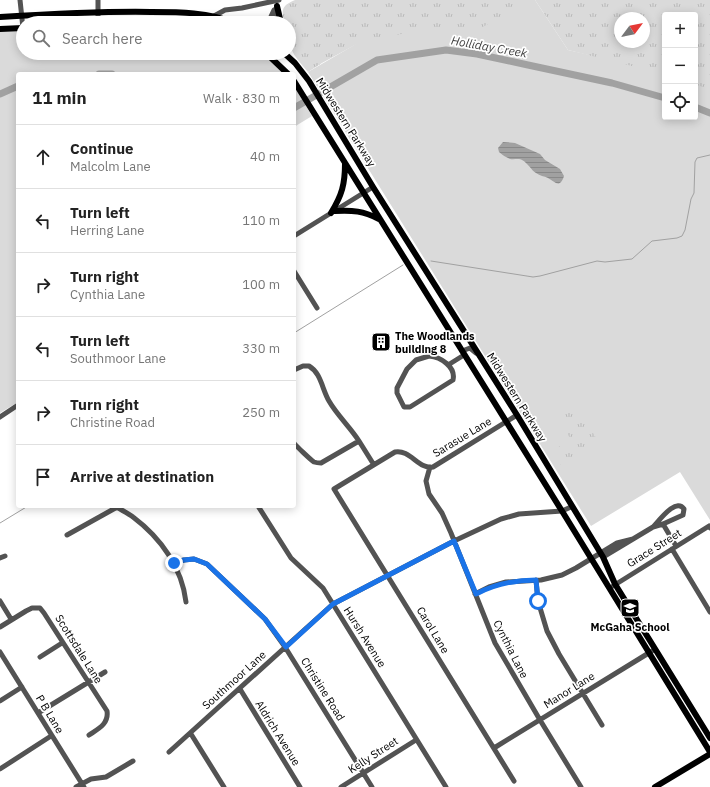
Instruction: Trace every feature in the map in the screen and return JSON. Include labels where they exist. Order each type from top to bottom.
[{"type":"main road","points":[[278,3],[280,16]]},
{"type":"main road","points":[[21,16],[98,11],[179,12],[214,16]]},
{"type":"main road","points":[[0,17],[16,16]]},
{"type":"main road","points":[[0,29],[16,28]]},
{"type":"main road","points":[[273,60],[286,72]]},
{"type":"main road","name":"Midwestern Parkway","points":[[291,60],[308,81],[326,109],[373,187],[517,416],[601,555],[612,586],[649,653],[710,753]]},
{"type":"main road","points":[[293,60],[295,64]]},
{"type":"main road","name":"Midwestern Parkway","points":[[296,84],[591,558],[655,649],[710,738]]},
{"type":"main road","points":[[333,212],[344,187],[345,164]]},
{"type":"main road","points":[[333,212],[350,210],[358,211],[380,220]]},
{"type":"main road","points":[[697,717],[710,727]]},
{"type":"main road","points":[[655,787],[664,785],[710,753]]},
{"type":"street","points":[[20,0],[21,16]]},
{"type":"street","points":[[98,0],[98,16]]},
{"type":"street","points":[[214,16],[224,10],[278,3]]},
{"type":"street","points":[[271,16],[278,3]]},
{"type":"street","points":[[276,16],[278,3]]},
{"type":"street","points":[[296,235],[373,187]]},
{"type":"street","points":[[296,274],[317,308]]},
{"type":"street","points":[[448,365],[470,348],[474,350],[487,368]]},
{"type":"street","points":[[429,356],[439,358],[448,365],[454,375],[451,382],[410,407],[407,408],[402,404],[397,393],[397,388],[411,364],[416,360],[429,356]]},
{"type":"street","points":[[296,369],[305,365],[311,367],[315,371],[329,401],[359,441],[374,465]]},
{"type":"street","points":[[0,417],[16,407]]},
{"type":"street","name":"Sarasue Lane","points":[[334,489],[389,455],[398,452],[406,454],[430,467],[437,465],[517,416]]},
{"type":"street","points":[[296,446],[311,460],[321,463],[359,441]]},
{"type":"street","name":"Cynthia Lane","points":[[430,467],[426,481],[429,494],[446,521],[495,643],[581,787]]},
{"type":"street","name":"Carol Lane","points":[[334,489],[514,781]]},
{"type":"street","points":[[476,594],[490,587],[506,582],[551,578],[567,573],[591,558],[601,555],[633,539],[653,527],[683,515],[684,509],[679,505],[675,506],[664,514],[653,527]]},
{"type":"street","name":"Southmoor Lane","points":[[169,752],[333,604],[454,541],[501,519],[519,514],[562,511],[572,507]]},
{"type":"street","points":[[67,535],[114,508]]},
{"type":"street","points":[[120,508],[148,530],[174,563],[183,584],[186,602]]},
{"type":"street","name":"Hursh Avenue","points":[[259,508],[291,558],[319,584],[333,604],[446,787]]},
{"type":"street","points":[[663,524],[674,548],[710,612]]},
{"type":"street","name":"Grace Street","points":[[612,586],[710,527]]},
{"type":"street","name":"Christine Road","points":[[174,563],[194,559],[207,564],[265,619],[286,647],[372,787]]},
{"type":"street","points":[[536,580],[538,601],[547,631],[559,654],[602,725]]},
{"type":"street","points":[[0,601],[11,619]]},
{"type":"street","name":"Scottsdale Lane","points":[[0,627],[11,619],[32,608],[40,608],[107,711],[106,722],[88,735]]},
{"type":"street","points":[[40,657],[62,643]]},
{"type":"street","name":"Manor Lane","points":[[494,748],[655,649]]},
{"type":"street","name":"P B Lane","points":[[0,652],[82,785]]},
{"type":"street","points":[[38,712],[105,672]]},
{"type":"street","points":[[0,701],[22,687]]},
{"type":"street","name":"Aldrich Avenue","points":[[240,689],[300,787]]},
{"type":"street","points":[[190,734],[224,787]]},
{"type":"street","points":[[0,769],[52,736]]},
{"type":"street","name":"Kelly Street","points":[[342,787],[416,740]]},
{"type":"street","points":[[76,787],[91,779],[106,777],[133,761]]},
{"type":"green space","points":[[295,0],[530,0],[474,32],[450,25],[436,31],[401,34],[355,45],[308,72],[296,57],[296,16],[283,16],[283,11],[287,4]]},
{"type":"green space","points":[[528,0],[535,0],[568,50],[634,65],[662,73],[662,120],[698,120],[698,84],[710,88],[710,520],[680,472],[591,526],[308,72],[356,44]]},
{"type":"green space","points":[[535,0],[710,0],[710,90],[698,85],[698,12],[662,12],[662,74],[568,50]]},
{"type":"green space","points":[[16,30],[16,60],[270,60],[283,72],[16,72],[16,403],[0,413],[0,31]]},
{"type":"green space","points":[[296,89],[312,116],[296,126]]},
{"type":"green space","points":[[575,404],[598,441],[579,453],[556,415]]},
{"type":"green space","points":[[570,440],[581,459],[564,470],[552,451]]},
{"type":"shaded area","points":[[503,142],[515,143],[540,154],[545,160],[560,169],[564,176],[561,182],[555,183],[548,178],[539,175],[522,160],[510,159],[503,155],[499,152],[498,148]]},
{"type":"waterway","name":"Holliday Creek","points":[[296,107],[377,60],[446,50],[477,54],[612,83],[662,97]]},
{"type":"waterway","name":"Holliday Creek","points":[[0,94],[16,87]]},
{"type":"waterway","name":"Holliday Creek","points":[[698,108],[710,113]]},
{"type":"waterway","points":[[431,261],[533,277],[597,261],[605,262],[632,259],[652,241],[682,236],[685,230],[691,199],[694,193],[695,162],[697,158],[710,155]]},
{"type":"waterway","points":[[296,332],[403,265]]},
{"type":"waterway","points":[[0,523],[25,508]]},
{"type":"place","name":"The Woodlands building 8","points":[[381,342]]},
{"type":"place","name":"McGaha School","points":[[630,608]]},
{"type":"route","points":[[174,563],[194,559],[207,564],[265,619],[286,647],[333,604],[454,541],[476,594],[490,587],[506,582],[536,580],[538,601]]}]
